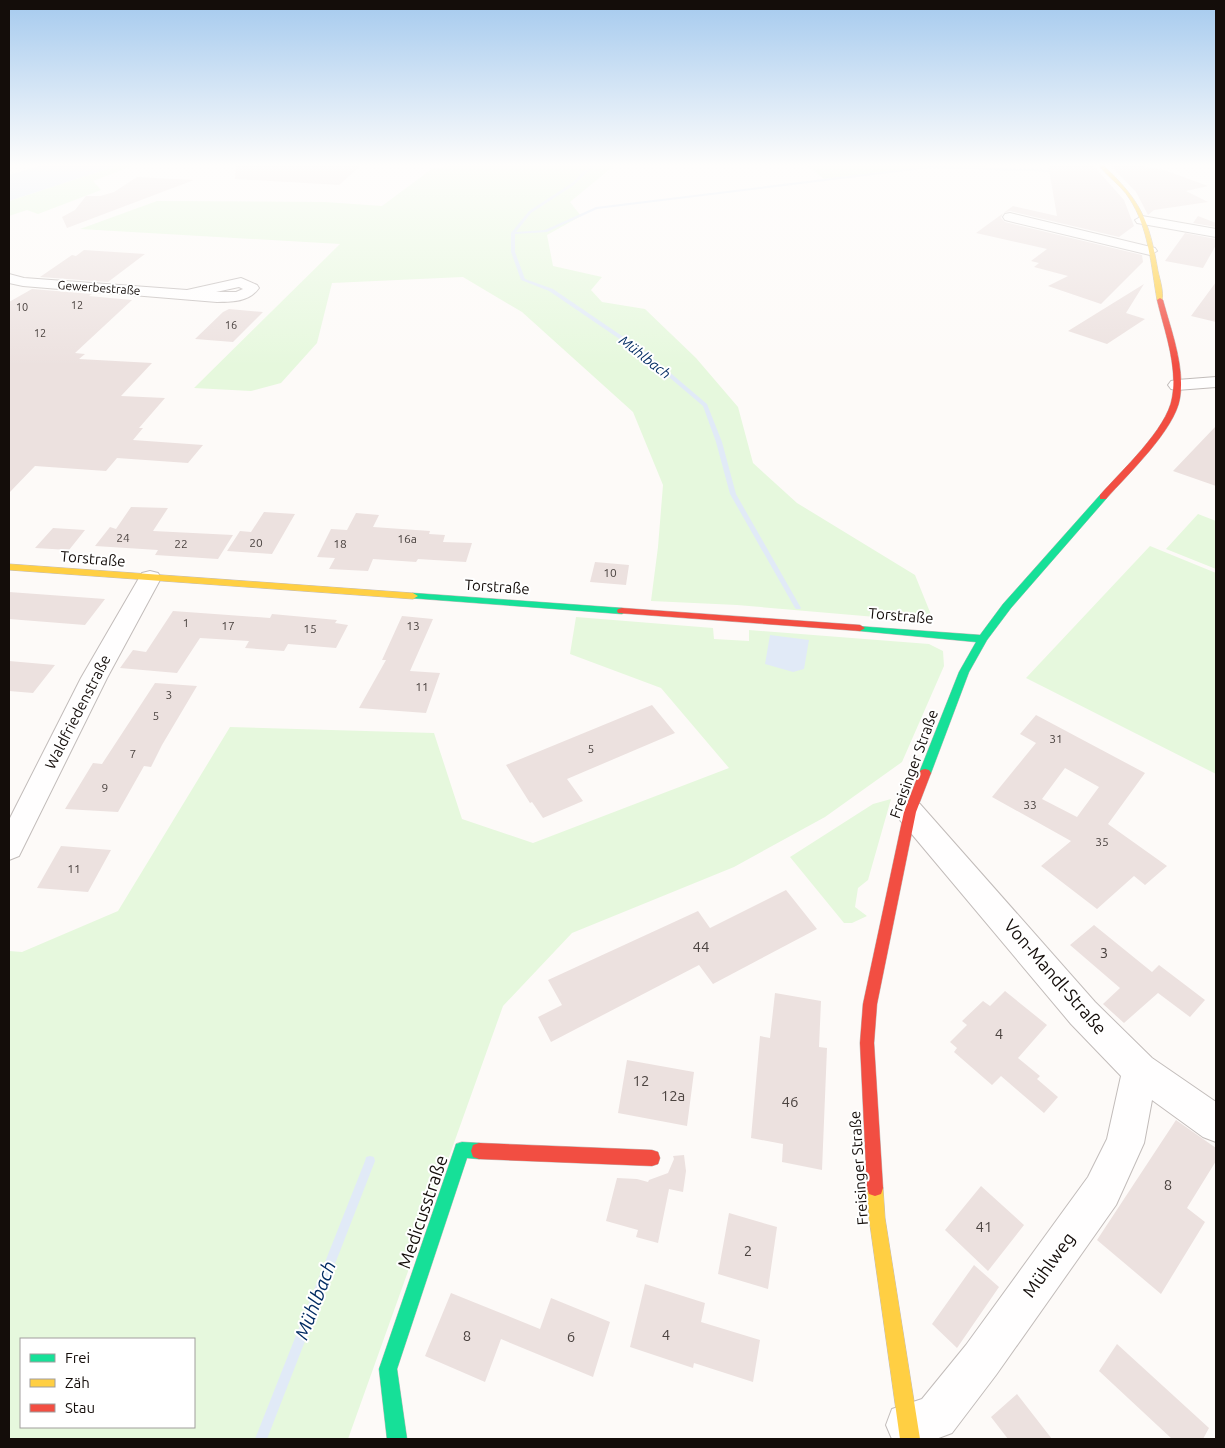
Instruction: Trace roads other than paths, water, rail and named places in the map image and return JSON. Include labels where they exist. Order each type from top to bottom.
[{"type":"main road","name":"Freisinger Straße","points":[[909,1432],[877,1218],[872,1166],[867,1043],[870,1004],[910,812],[964,672],[983,639],[1007,606],[1161,430],[1176,401],[1175,368],[1145,232]]},
{"type":"main road","name":"Torstraße","points":[[9,567],[801,623],[983,639]]},
{"type":"main road","name":"Medicusstraße","points":[[397,1439],[388,1368],[462,1150],[652,1158]]},
{"type":"street","points":[[1070,232],[1150,251]]},
{"type":"street","name":"Gewerbestraße","points":[[9,278],[23,282],[190,294]]},
{"type":"street","points":[[1177,385],[1216,382]]},
{"type":"street","name":"Waldfriedenstraße","points":[[9,848],[94,678],[150,578]]},
{"type":"street","name":"Von-Mandl-Straße","points":[[910,812],[1083,1013],[1140,1070],[1216,1124]]},
{"type":"street","name":"Mühlweg","points":[[909,1432],[936,1416],[981,1360],[1102,1191],[1125,1144],[1140,1070]]},
{"type":"waterway","points":[[513,233],[537,232]]},
{"type":"waterway","name":"Mühlbach","points":[[513,233],[513,252],[523,280],[551,290],[645,354],[705,405],[719,442],[733,494],[798,608]]},
{"type":"waterway","name":"Mühlbach","points":[[261,1439],[370,1161]]}]
